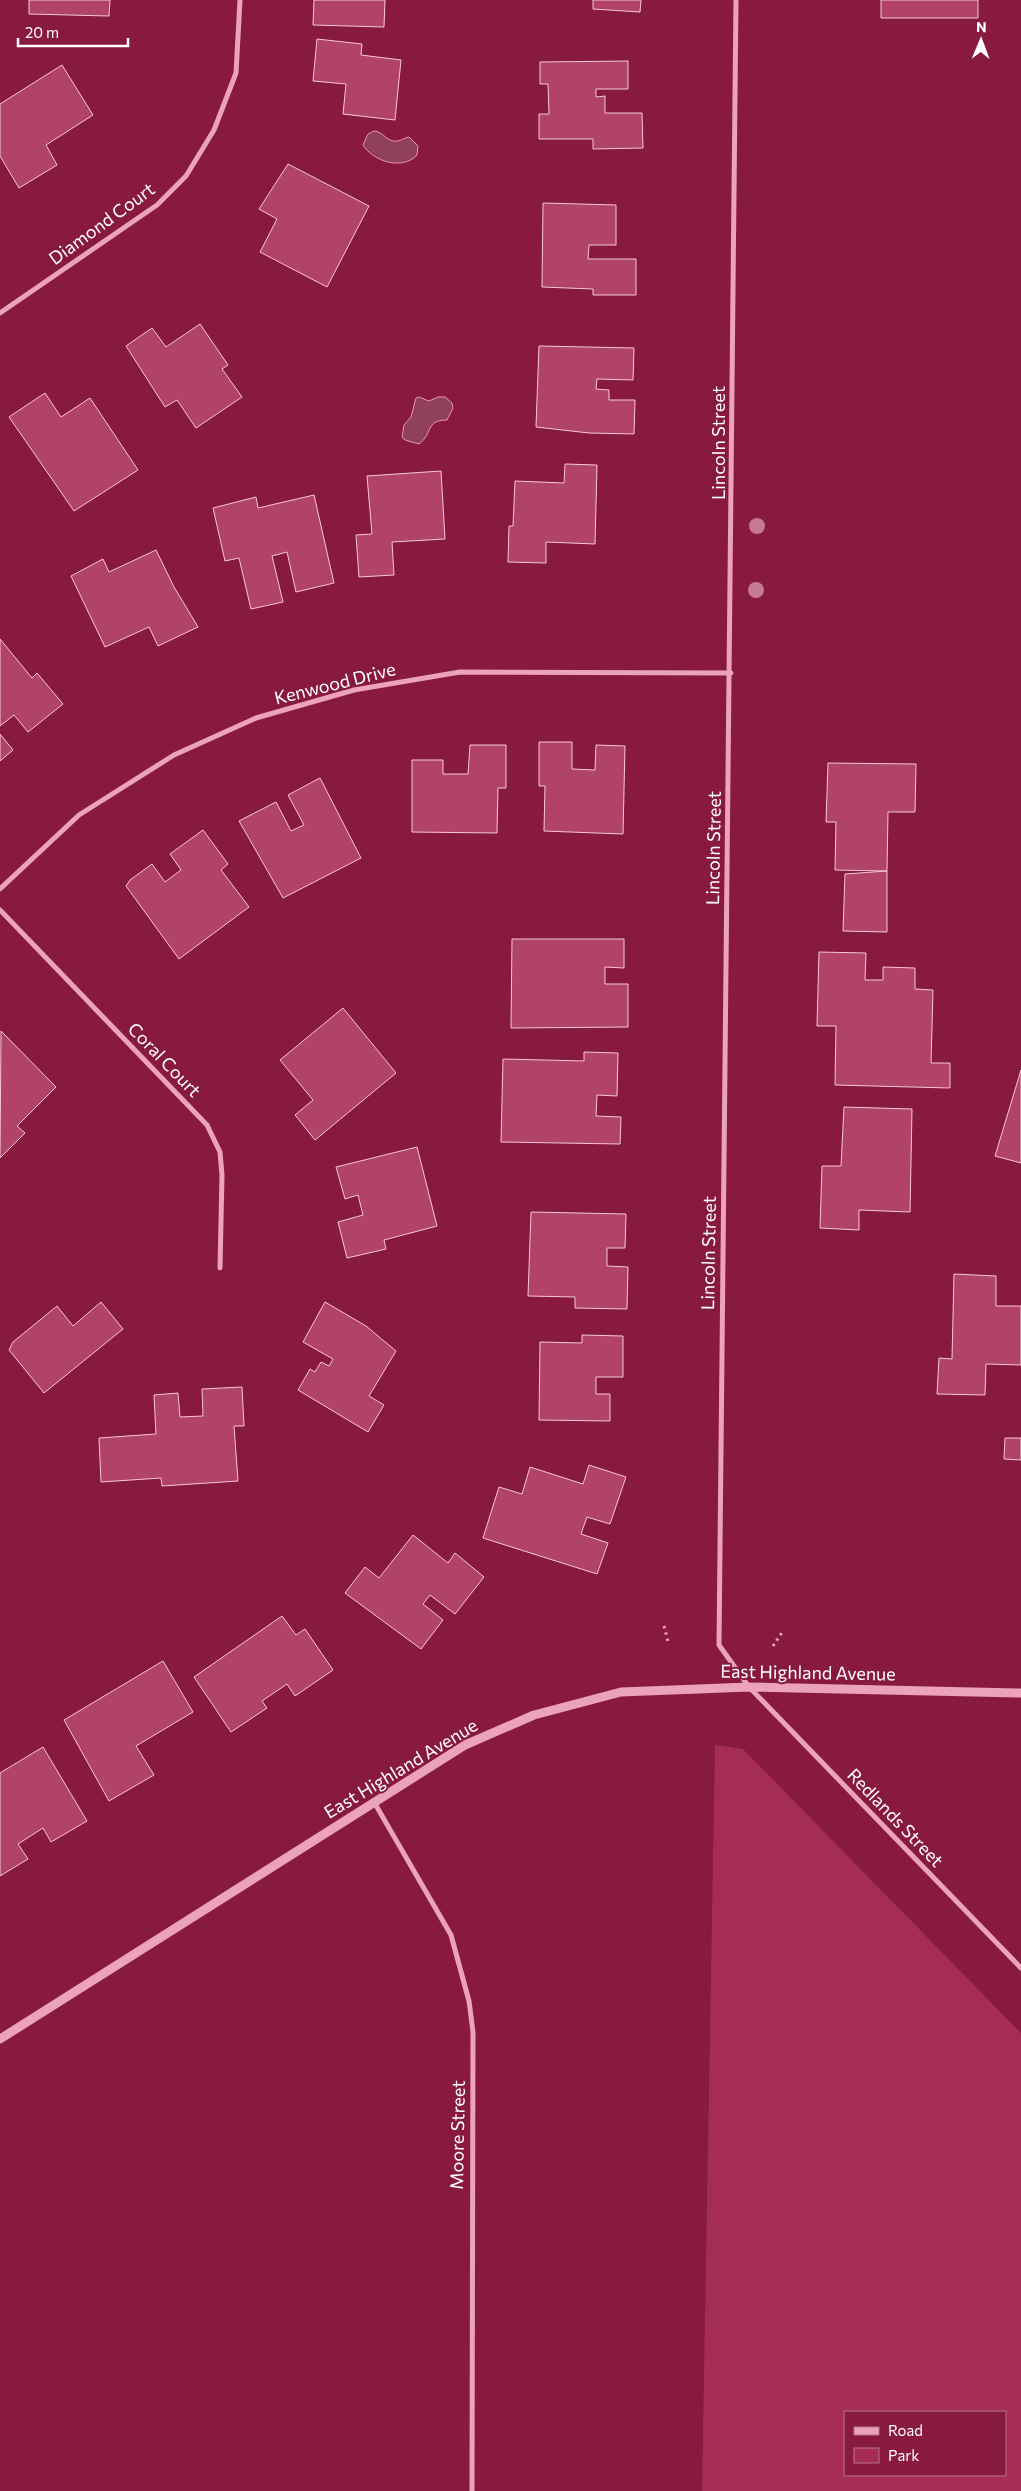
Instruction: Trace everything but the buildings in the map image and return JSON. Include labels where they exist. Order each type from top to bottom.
[{"type":"street","name":"Diamond Court","points":[[0,313],[157,205],[186,176],[214,130],[236,73],[240,0]]},
{"type":"street","name":"Lincoln Street","points":[[736,0],[731,673],[719,1645],[749,1687]]},
{"type":"street","name":"Kenwood Drive","points":[[0,889],[79,816],[174,755],[256,718],[354,690],[460,672],[731,673]]},
{"type":"street","name":"Coral Court","points":[[0,910],[207,1125],[220,1152],[220,1268]]},
{"type":"street","name":"East Highland Avenue","points":[[0,2039],[465,1745],[534,1715],[621,1692],[749,1687],[1021,1693]]},
{"type":"street","name":"Redlands Street","points":[[749,1687],[1021,1968]]},
{"type":"street","name":"Moore Street","points":[[374,1802],[451,1935],[469,2000],[473,2032],[472,2491]]},
{"type":"path","points":[[664,1626],[669,1645]]},
{"type":"path","points":[[773,1646],[783,1630]]},
{"type":"green space","points":[[715,1745],[743,1749],[1021,2033],[1021,2491],[702,2491]]},
{"type":"shaded area","points":[[374,131],[393,141],[409,137],[418,146],[417,155],[411,160],[396,163],[374,156],[363,145],[368,134]]},
{"type":"shaded area","points":[[419,397],[429,401],[438,397],[445,397],[452,403],[453,408],[447,420],[435,422],[419,444],[405,440],[402,437],[404,425],[411,417],[416,398]]}]
